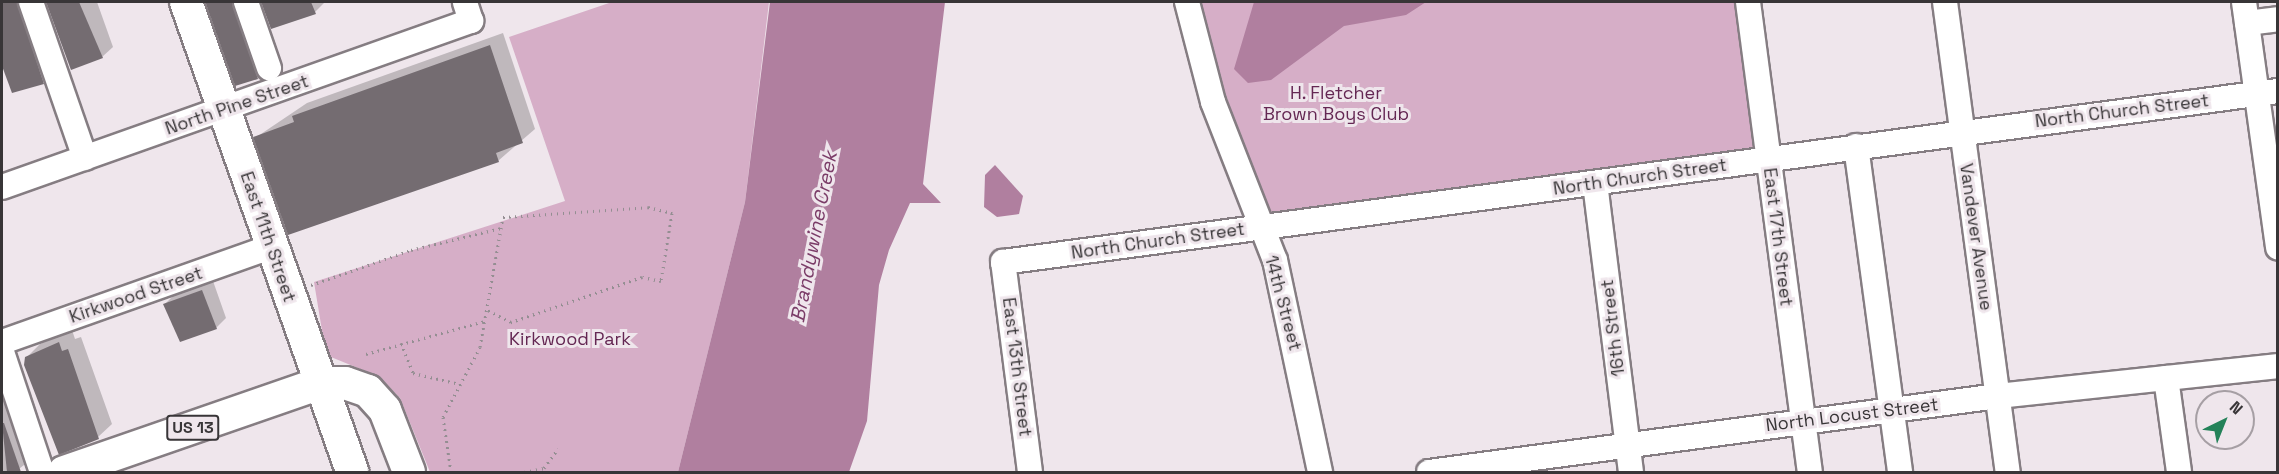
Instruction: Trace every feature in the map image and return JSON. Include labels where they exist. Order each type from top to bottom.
[{"type":"main road","name":"East 11th Street","points":[[186,2],[270,247],[352,472]]},
{"type":"main road","name":"US 13","points":[[64,472],[321,383],[354,385],[376,399],[409,472]]},
{"type":"street","points":[[31,2],[85,158]]},
{"type":"street","points":[[246,2],[268,68]]},
{"type":"street","name":"14th Street","points":[[1187,2],[1213,102],[1259,227],[1275,260],[1320,472]]},
{"type":"street","name":"East 17th Street","points":[[1748,2],[1810,472]]},
{"type":"street","name":"Vandever Avenue","points":[[1945,2],[2008,472]]},
{"type":"street","name":"North Pine Street","points":[[2,187],[223,109],[468,11]]},
{"type":"street","points":[[2277,19],[2246,12],[2268,92],[2277,248]]},
{"type":"street","name":"North Church Street","points":[[1003,262],[1595,183],[1961,131],[2268,92]]},
{"type":"street","points":[[1856,146],[1894,410],[1899,472]]},
{"type":"street","name":"16th Street","points":[[1595,183],[1631,472]]},
{"type":"street","name":"Kirkwood Street","points":[[2,342],[270,247]]},
{"type":"street","name":"East 13th Street","points":[[1003,262],[1030,472]]},
{"type":"street","points":[[2,352],[42,472]]},
{"type":"street","name":"North Locust Street","points":[[1429,472],[1627,443],[1998,396],[2277,366]]},
{"type":"street","points":[[2166,378],[2179,472]]},
{"type":"path","points":[[451,472],[443,417],[480,346],[503,217],[648,207],[672,213],[661,281],[642,277],[511,322],[487,310]]},
{"type":"path","points":[[307,288],[411,250],[501,228]]},
{"type":"path","points":[[366,354],[485,321]]},
{"type":"path","points":[[401,343],[413,373],[460,384]]},
{"type":"path","points":[[524,472],[544,468],[558,449]]},
{"type":"green space","name":"Kirkwood Park","points":[[612,2],[769,2],[745,202],[678,472],[430,472],[400,398],[380,377],[326,355],[314,282],[565,201],[509,37]]},
{"type":"green space","name":"H. Fletcher Brown Boys Club","points":[[1193,2],[1739,2],[1759,151],[1269,217]]},
{"type":"water","name":"Brandywine Creek","points":[[770,2],[945,2],[923,184],[941,203],[910,203],[889,250],[879,285],[867,421],[849,472],[678,472],[745,202]]},
{"type":"water","points":[[1254,2],[1426,2],[1406,15],[1344,26],[1271,80],[1248,83],[1234,69]]},
{"type":"water","points":[[995,165],[1023,196],[1019,214],[997,217],[984,207],[985,175]]},
{"type":"building","points":[[2,2],[17,2],[44,84],[12,93],[2,66]]},
{"type":"building","points":[[46,2],[79,2],[103,58],[71,70]]},
{"type":"building","points":[[205,2],[232,2],[258,79],[235,86]]},
{"type":"building","points":[[261,2],[311,2],[316,14],[271,29]]},
{"type":"building","points":[[490,45],[523,143],[496,153],[499,162],[288,235],[253,137],[294,122],[292,116]]},
{"type":"building","points":[[202,290],[217,329],[180,342],[163,304]]},
{"type":"building","points":[[59,342],[62,351],[68,349],[99,439],[59,455],[24,365],[25,357]]},
{"type":"building","points":[[2,423],[4,423],[21,472],[7,472]]}]
